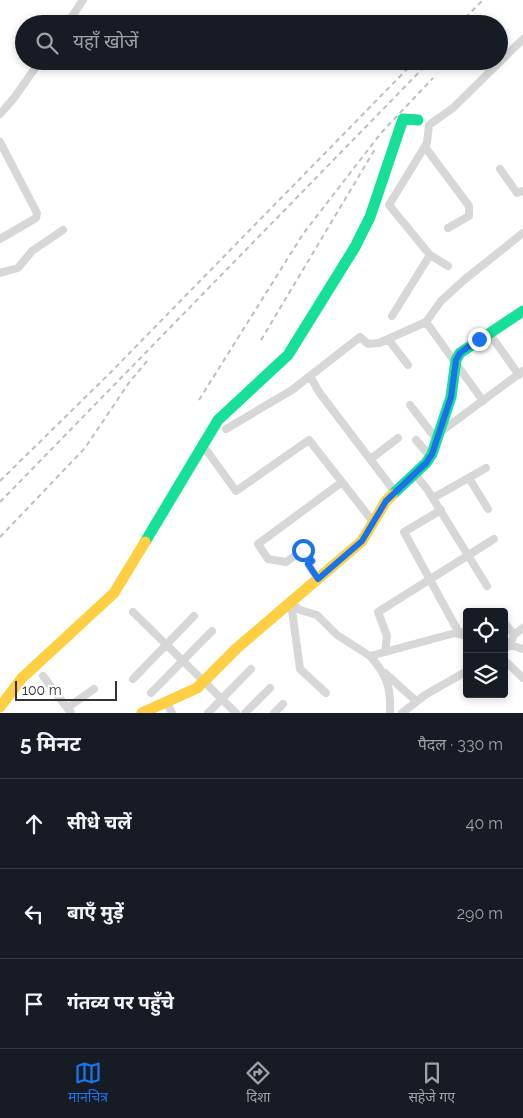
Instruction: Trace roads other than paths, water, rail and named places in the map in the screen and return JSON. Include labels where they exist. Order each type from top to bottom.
[{"type":"street","points":[[73,15],[83,0]]},
{"type":"street","points":[[508,54],[523,39]]},
{"type":"street","points":[[0,114],[34,70]]},
{"type":"street","points":[[448,266],[430,255],[389,205],[425,147],[429,126],[453,108],[492,70]]},
{"type":"street","points":[[2,706],[17,685],[114,593],[218,420],[288,355],[355,247],[370,217],[403,119],[418,120]]},
{"type":"street","points":[[0,142],[37,213],[36,218],[0,239]]},
{"type":"street","points":[[425,147],[469,206],[469,216],[448,228]]},
{"type":"street","points":[[500,169],[517,193],[523,191]]},
{"type":"street","points":[[0,273],[18,268],[32,251],[63,230]]},
{"type":"street","points":[[226,429],[292,390],[360,337],[368,344],[388,339],[426,322],[441,301],[523,233]]},
{"type":"street","points":[[392,316],[430,255]]},
{"type":"street","points":[[142,713],[197,688],[205,682],[236,648],[362,541],[386,501],[430,456],[451,397],[456,364],[460,353],[523,312]]},
{"type":"street","points":[[426,322],[483,401]]},
{"type":"street","points":[[438,436],[521,373],[489,333]]},
{"type":"street","points":[[388,339],[408,365]]},
{"type":"street","points":[[310,376],[320,392],[372,458],[395,492]]},
{"type":"street","points":[[410,405],[438,436]]},
{"type":"street","points":[[372,458],[398,438]]},
{"type":"street","points":[[207,450],[236,491],[309,440],[374,523]]},
{"type":"street","points":[[416,440],[430,456]]},
{"type":"street","points":[[434,498],[486,468]]},
{"type":"street","points":[[414,473],[434,498],[487,586]]},
{"type":"street","points":[[469,478],[488,509]]},
{"type":"street","points":[[318,579],[308,564],[312,561],[303,550],[286,562],[268,559],[258,544],[342,482]]},
{"type":"street","points":[[441,510],[404,532],[430,579],[463,631]]},
{"type":"street","points":[[385,652],[387,636],[378,612],[494,538]]},
{"type":"street","points":[[291,603],[300,610],[317,615],[336,635],[370,656],[383,672],[416,701]]},
{"type":"street","points":[[291,603],[300,669],[326,693]]},
{"type":"street","points":[[133,612],[236,713]]},
{"type":"street","points":[[133,679],[194,616]]},
{"type":"street","points":[[508,627],[514,635]]},
{"type":"street","points":[[508,645],[514,635],[523,628]]},
{"type":"street","points":[[152,693],[212,631]]},
{"type":"street","points":[[370,656],[463,633]]},
{"type":"street","points":[[508,647],[523,649]]},
{"type":"street","points":[[508,664],[523,678]]},
{"type":"street","points":[[208,713],[251,669]]},
{"type":"street","points":[[383,672],[388,684],[390,713]]},
{"type":"street","points":[[402,713],[416,701],[463,672]]},
{"type":"street","points":[[43,676],[69,710],[94,689]]},
{"type":"street","points":[[245,713],[270,688]]},
{"type":"street","points":[[166,701],[172,713]]},
{"type":"street","points":[[274,713],[283,704]]},
{"type":"railway","points":[[468,15],[483,0]]},
{"type":"railway","points":[[0,481],[110,373],[406,70]]},
{"type":"railway","points":[[0,502],[421,70]]},
{"type":"railway","points":[[199,400],[303,234],[381,133],[433,78]]},
{"type":"railway","points":[[261,340],[375,149]]},
{"type":"railway","points":[[0,537],[85,448],[128,384],[147,361]]}]
